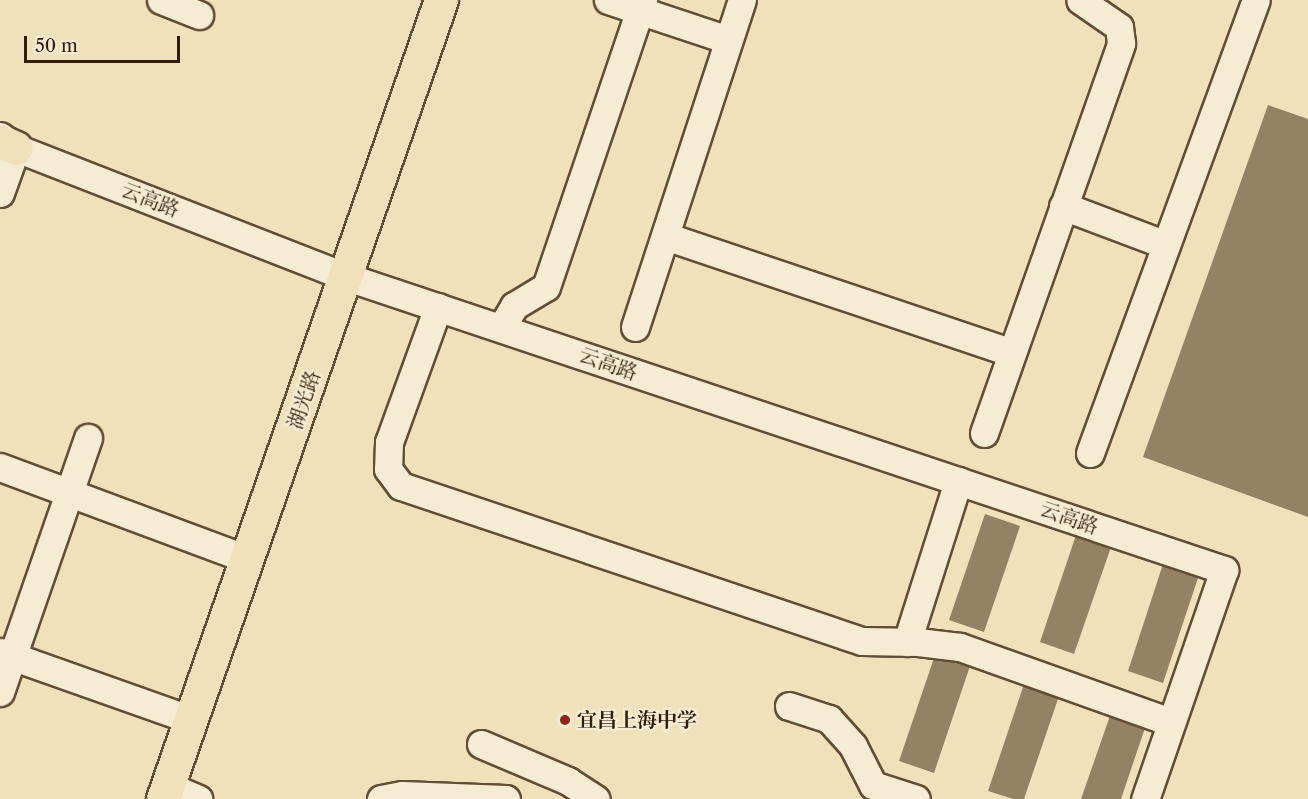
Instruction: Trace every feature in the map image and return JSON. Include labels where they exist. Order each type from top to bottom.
[{"type":"main road","name":"湖光路","points":[[165,793],[347,277],[441,0]]},
{"type":"street","points":[[161,0],[199,15]]},
{"type":"street","points":[[608,0],[641,5],[728,40]]},
{"type":"street","points":[[635,327],[742,0]]},
{"type":"street","points":[[984,433],[1120,43],[1119,27],[1080,0]]},
{"type":"street","points":[[1090,453],[1256,0]]},
{"type":"street","points":[[501,328],[514,306],[546,287],[641,5]]},
{"type":"street","points":[[0,193],[4,145]]},
{"type":"street","name":"云高路","points":[[4,145],[347,277],[1224,570],[1171,722]]},
{"type":"street","points":[[1063,206],[1166,245]]},
{"type":"street","points":[[665,236],[1012,353]]},
{"type":"street","points":[[438,307],[389,442],[388,469],[401,486],[862,640],[960,647],[1171,722],[1145,799]]},
{"type":"street","points":[[0,692],[6,654],[88,438]]},
{"type":"street","points":[[0,467],[248,559]]},
{"type":"street","points":[[908,642],[958,481]]},
{"type":"street","points":[[6,654],[192,720]]},
{"type":"street","points":[[789,706],[829,719],[853,746],[873,785],[916,799]]},
{"type":"street","points":[[481,744],[568,781],[596,799]]},
{"type":"street","points":[[165,793],[198,799]]},
{"type":"street","points":[[381,799],[402,795],[506,799]]},
{"type":"building","points":[[1268,105],[1308,119],[1308,517],[1143,457]]},
{"type":"building","points":[[985,514],[1020,526],[984,632],[949,620]]},
{"type":"building","points":[[1076,535],[1111,547],[1074,654],[1040,642]]},
{"type":"building","points":[[1163,564],[1199,575],[1163,683],[1128,671]]},
{"type":"building","points":[[935,655],[970,666],[934,773],[899,761]]},
{"type":"building","points":[[1024,684],[1059,696],[1024,799],[1013,799],[988,791]]},
{"type":"building","points":[[1112,710],[1147,722],[1121,799],[1081,799]]},
{"type":"place","name":"宜昌上海中学","points":[[565,720]]}]
